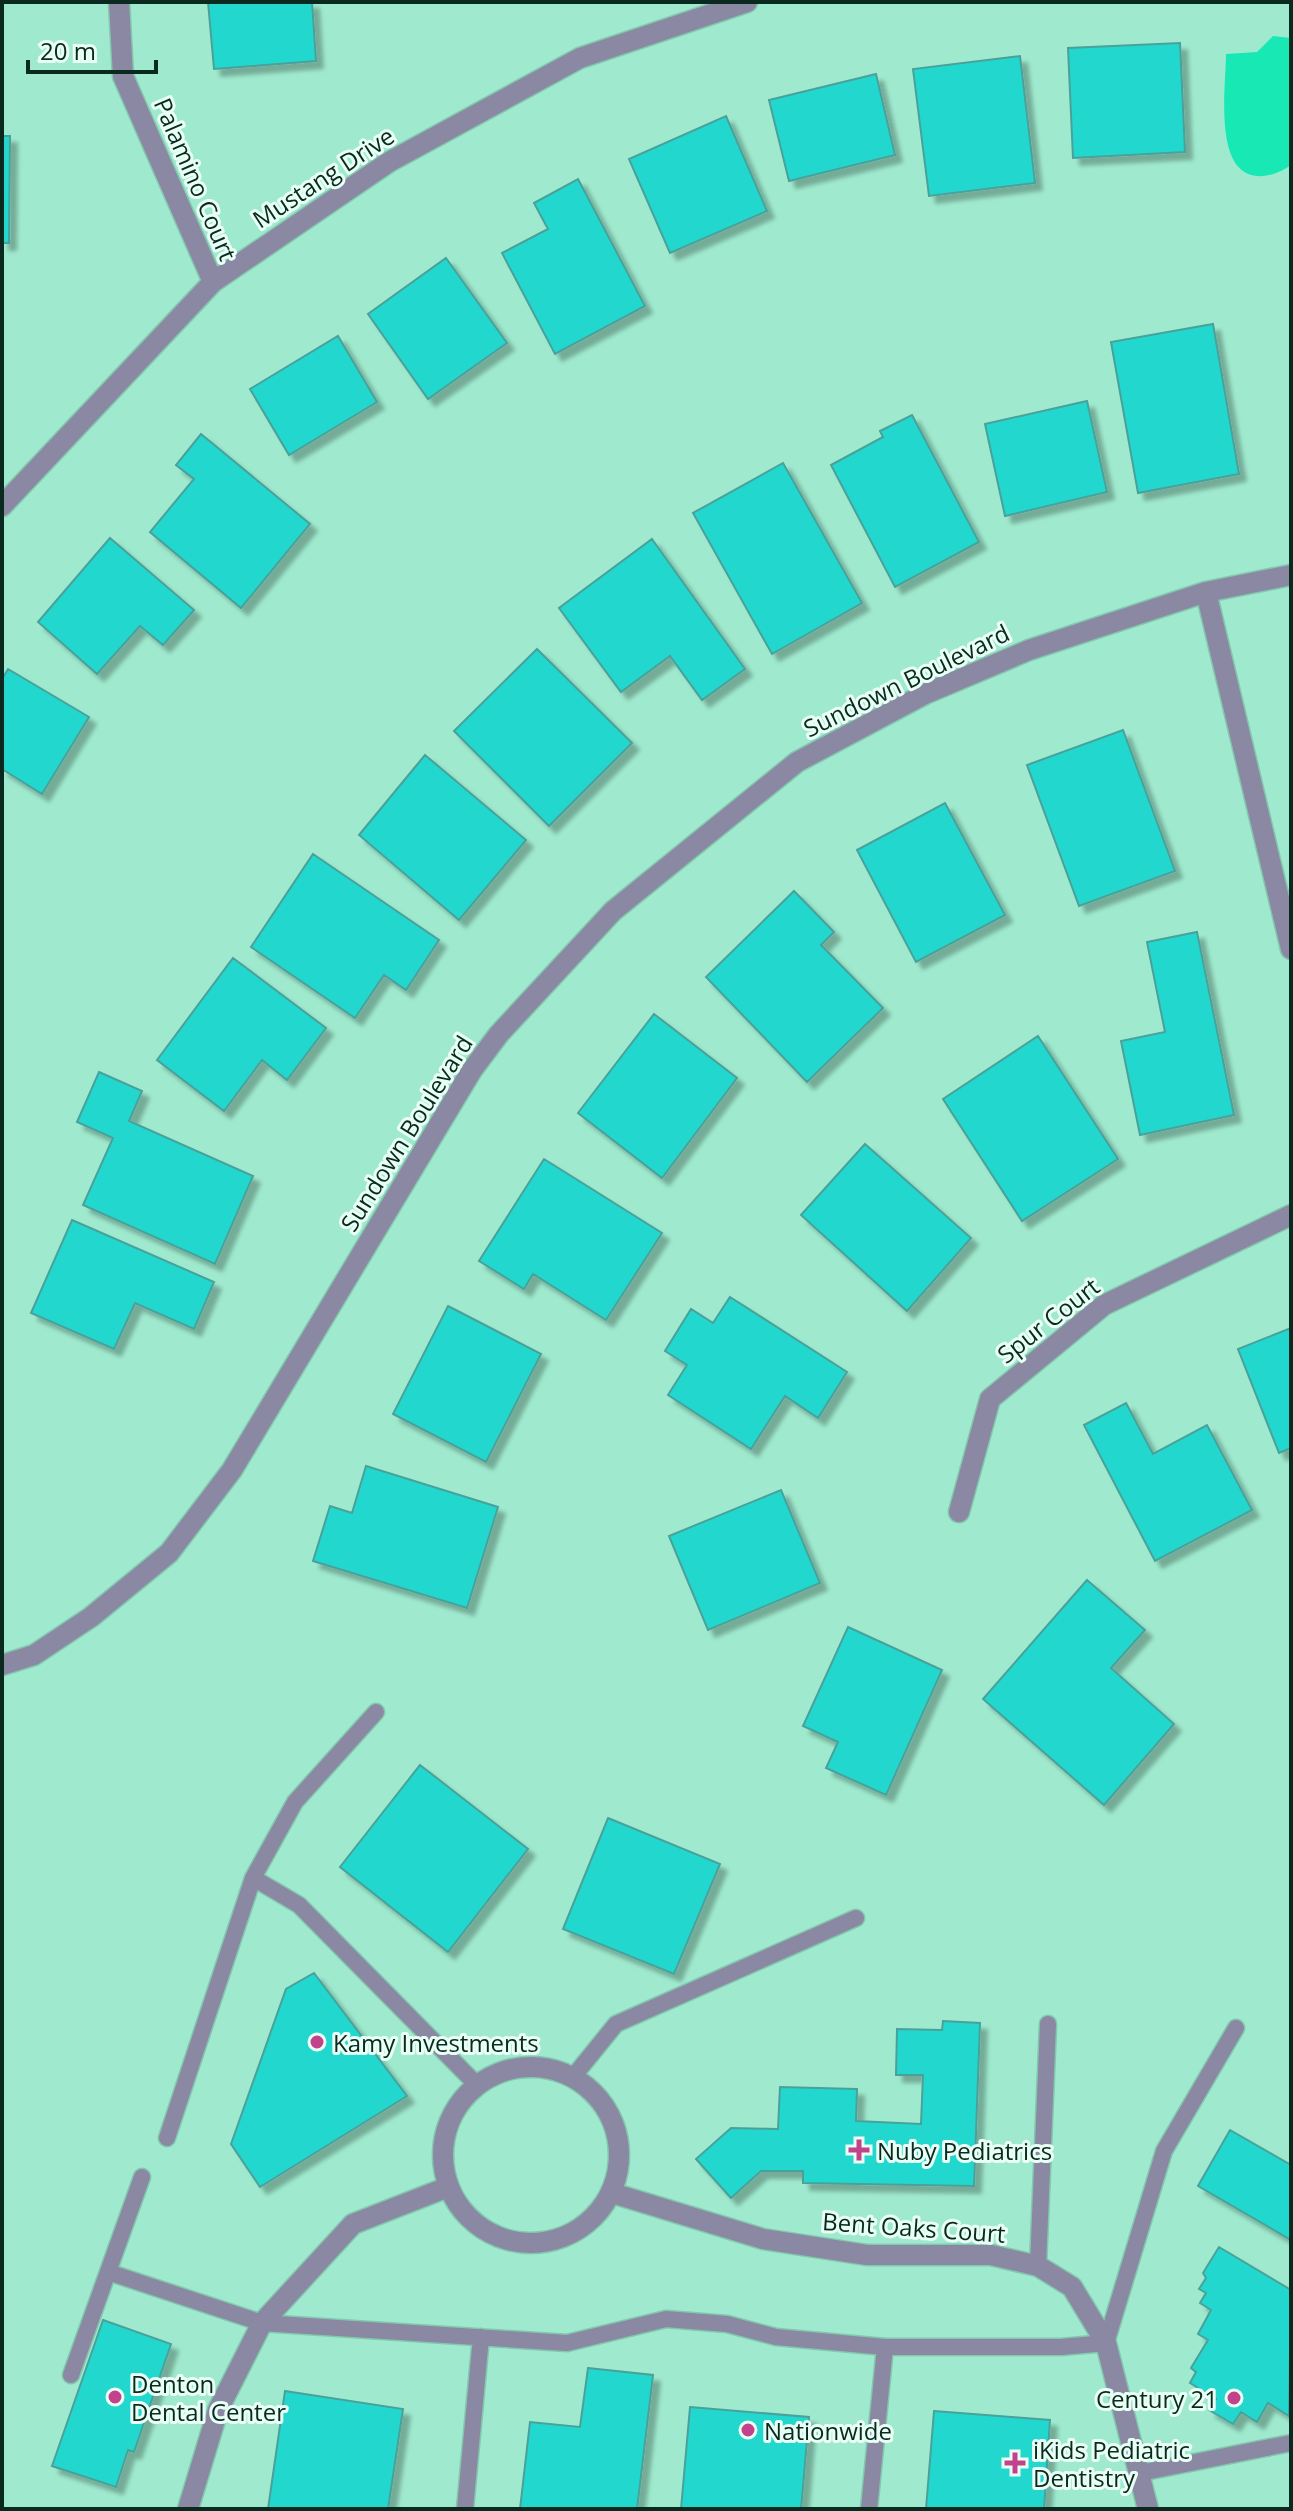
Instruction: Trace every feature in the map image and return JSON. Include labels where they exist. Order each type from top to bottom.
[{"type":"street","name":"Palamino Court","points":[[119,2],[123,76],[213,282]]},
{"type":"street","name":"Mustang Drive","points":[[2,506],[213,282],[389,162],[580,58],[747,2]]},
{"type":"street","name":"Sundown Boulevard","points":[[2,1665],[34,1655],[57,1640],[169,1553],[232,1470],[472,1070],[499,1034],[613,911],[797,762],[925,694],[1016,655],[1206,592],[1291,575]]},
{"type":"street","points":[[1206,592],[1291,949]]},
{"type":"street","name":"Spur Court","points":[[959,1512],[990,1399],[1104,1305],[1291,1215]]},
{"type":"street","points":[[550,2068],[573,2077],[603,2103],[617,2131],[620,2163],[612,2193],[581,2229],[552,2242],[520,2244],[489,2234],[464,2214],[448,2187],[443,2164],[452,2117],[477,2085],[503,2071],[550,2068]]},
{"type":"street","points":[[188,2509],[218,2410],[262,2323],[353,2224],[448,2187]]},
{"type":"street","name":"Bent Oaks Court","points":[[612,2193],[763,2239],[867,2255],[991,2255],[1038,2266],[1072,2287],[1106,2343],[1148,2509]]},
{"type":"lane","points":[[167,2138],[253,1878],[295,1802],[376,1712]]},
{"type":"lane","points":[[253,1878],[299,1905],[477,2085]]},
{"type":"lane","points":[[573,2077],[616,2024],[856,1918]]},
{"type":"lane","points":[[1038,2266],[1048,2024]]},
{"type":"lane","points":[[108,2272],[262,2323],[567,2343],[666,2319],[727,2324],[776,2337],[885,2347],[1061,2347],[1106,2343],[1164,2151],[1236,2028]]},
{"type":"lane","points":[[71,2375],[142,2177]]},
{"type":"lane","points":[[465,2509],[481,2337]]},
{"type":"lane","points":[[869,2509],[885,2347]]},
{"type":"lane","points":[[1140,2473],[1291,2443]]},
{"type":"green space","points":[[1273,36],[1291,38],[1291,165],[1275,174],[1257,176],[1243,171],[1228,145],[1224,106],[1226,54],[1257,52]]},
{"type":"building","points":[[208,2],[312,2],[316,61],[214,69]]},
{"type":"building","points":[[1180,43],[1185,152],[1073,158],[1068,48]]},
{"type":"building","points":[[1020,56],[1035,183],[929,196],[913,69]]},
{"type":"building","points":[[876,74],[895,155],[789,181],[769,100]]},
{"type":"building","points":[[726,116],[767,211],[670,253],[629,159]]},
{"type":"building","points":[[2,136],[10,136],[9,243],[2,243]]},
{"type":"building","points":[[578,179],[645,306],[555,354],[502,253],[548,229],[534,203]]},
{"type":"building","points":[[446,258],[507,343],[428,399],[368,314]]},
{"type":"building","points":[[1213,324],[1239,474],[1138,493],[1111,342]]},
{"type":"building","points":[[338,336],[377,402],[289,455],[250,389]]},
{"type":"building","points":[[1087,401],[1107,492],[1005,516],[985,424]]},
{"type":"building","points":[[912,415],[979,542],[895,587],[831,465],[883,437],[880,431]]},
{"type":"building","points":[[201,434],[310,524],[241,608],[150,532],[194,479],[176,465]]},
{"type":"building","points":[[783,463],[862,603],[772,654],[693,513]]},
{"type":"building","points":[[110,538],[194,610],[163,645],[140,626],[97,674],[38,622]]},
{"type":"building","points":[[652,539],[745,669],[702,700],[670,656],[621,692],[559,608]]},
{"type":"building","points":[[537,649],[632,743],[549,826],[454,731]]},
{"type":"building","points":[[8,669],[89,717],[42,794],[2,769],[2,679]]},
{"type":"building","points":[[1123,730],[1175,871],[1079,906],[1027,765]]},
{"type":"building","points":[[425,755],[526,840],[459,920],[359,835]]},
{"type":"building","points":[[945,803],[1005,915],[916,962],[857,850]]},
{"type":"building","points":[[313,854],[439,940],[406,990],[384,975],[355,1018],[251,947]]},
{"type":"building","points":[[794,891],[834,932],[821,945],[883,1008],[807,1082],[706,977]]},
{"type":"building","points":[[1197,932],[1234,1115],[1140,1135],[1121,1041],[1165,1032],[1147,942]]},
{"type":"building","points":[[233,958],[326,1028],[287,1080],[262,1060],[224,1111],[157,1060]]},
{"type":"building","points":[[654,1014],[737,1078],[662,1178],[578,1113]]},
{"type":"building","points":[[1038,1036],[1118,1159],[1022,1221],[943,1099]]},
{"type":"building","points":[[99,1072],[142,1091],[129,1121],[253,1176],[215,1264],[83,1205],[113,1138],[77,1122]]},
{"type":"building","points":[[865,1144],[971,1238],[907,1311],[801,1215]]},
{"type":"building","points":[[544,1159],[662,1233],[606,1320],[533,1274],[524,1289],[479,1261]]},
{"type":"building","points":[[72,1220],[214,1282],[194,1329],[135,1303],[114,1349],[31,1313]]},
{"type":"building","points":[[730,1297],[847,1372],[818,1418],[785,1396],[751,1449],[668,1395],[687,1365],[665,1351],[691,1309],[713,1323]]},
{"type":"building","points":[[448,1306],[541,1354],[486,1462],[393,1414]]},
{"type":"building","points":[[1291,1328],[1291,1448],[1279,1453],[1238,1349]]},
{"type":"building","points":[[1126,1403],[1153,1454],[1207,1425],[1252,1510],[1155,1561],[1084,1425]]},
{"type":"building","points":[[366,1466],[498,1507],[467,1608],[313,1561],[330,1506],[352,1513]]},
{"type":"building","points":[[781,1490],[820,1583],[708,1630],[669,1536]]},
{"type":"building","points":[[1087,1580],[1145,1630],[1111,1668],[1174,1724],[1104,1805],[983,1699]]},
{"type":"building","points":[[848,1627],[942,1670],[886,1795],[826,1768],[838,1742],[803,1726]]},
{"type":"building","points":[[420,1765],[528,1849],[448,1952],[340,1867]]},
{"type":"building","points":[[608,1818],[720,1864],[674,1974],[563,1929]]},
{"type":"building","name":"Kamy Investments","points":[[314,1973],[407,2096],[260,2187],[231,2144],[286,1989]]},
{"type":"building","points":[[943,2021],[980,2023],[974,2186],[803,2183],[803,2171],[761,2171],[731,2198],[696,2159],[731,2128],[778,2129],[780,2087],[857,2089],[856,2121],[921,2124],[923,2075],[896,2075],[897,2029],[942,2030]]},
{"type":"building","points":[[1230,2130],[1291,2165],[1291,2240],[1198,2186]]},
{"type":"building","points":[[1219,2247],[1291,2290],[1289,2416],[1268,2403],[1257,2422],[1241,2412],[1233,2424],[1209,2410],[1216,2399],[1190,2383],[1196,2372],[1191,2368],[1208,2340],[1198,2334],[1211,2310],[1200,2303],[1206,2293],[1199,2289],[1206,2278],[1203,2273]]},
{"type":"building","name":"Denton Dental Center","points":[[103,2320],[171,2344],[134,2452],[128,2450],[116,2487],[52,2466]]},
{"type":"building","points":[[588,2368],[653,2375],[637,2509],[520,2509],[530,2422],[580,2427]]},
{"type":"building","points":[[285,2391],[403,2409],[388,2509],[268,2509]]},
{"type":"building","points":[[690,2407],[809,2417],[801,2509],[681,2509]]},
{"type":"building","points":[[934,2411],[1050,2420],[1044,2509],[926,2509]]},
{"type":"place","name":"Kamy Investments","points":[[317,2042]]},
{"type":"place","name":"Nuby Pediatrics","points":[[859,2150]]},
{"type":"place","name":"Denton Dental Center","points":[[115,2397]]},
{"type":"place","name":"Century 21","points":[[1234,2398]]},
{"type":"place","name":"Nationwide","points":[[748,2430]]},
{"type":"place","name":"iKids Pediatric Dentistry","points":[[1015,2463]]}]
